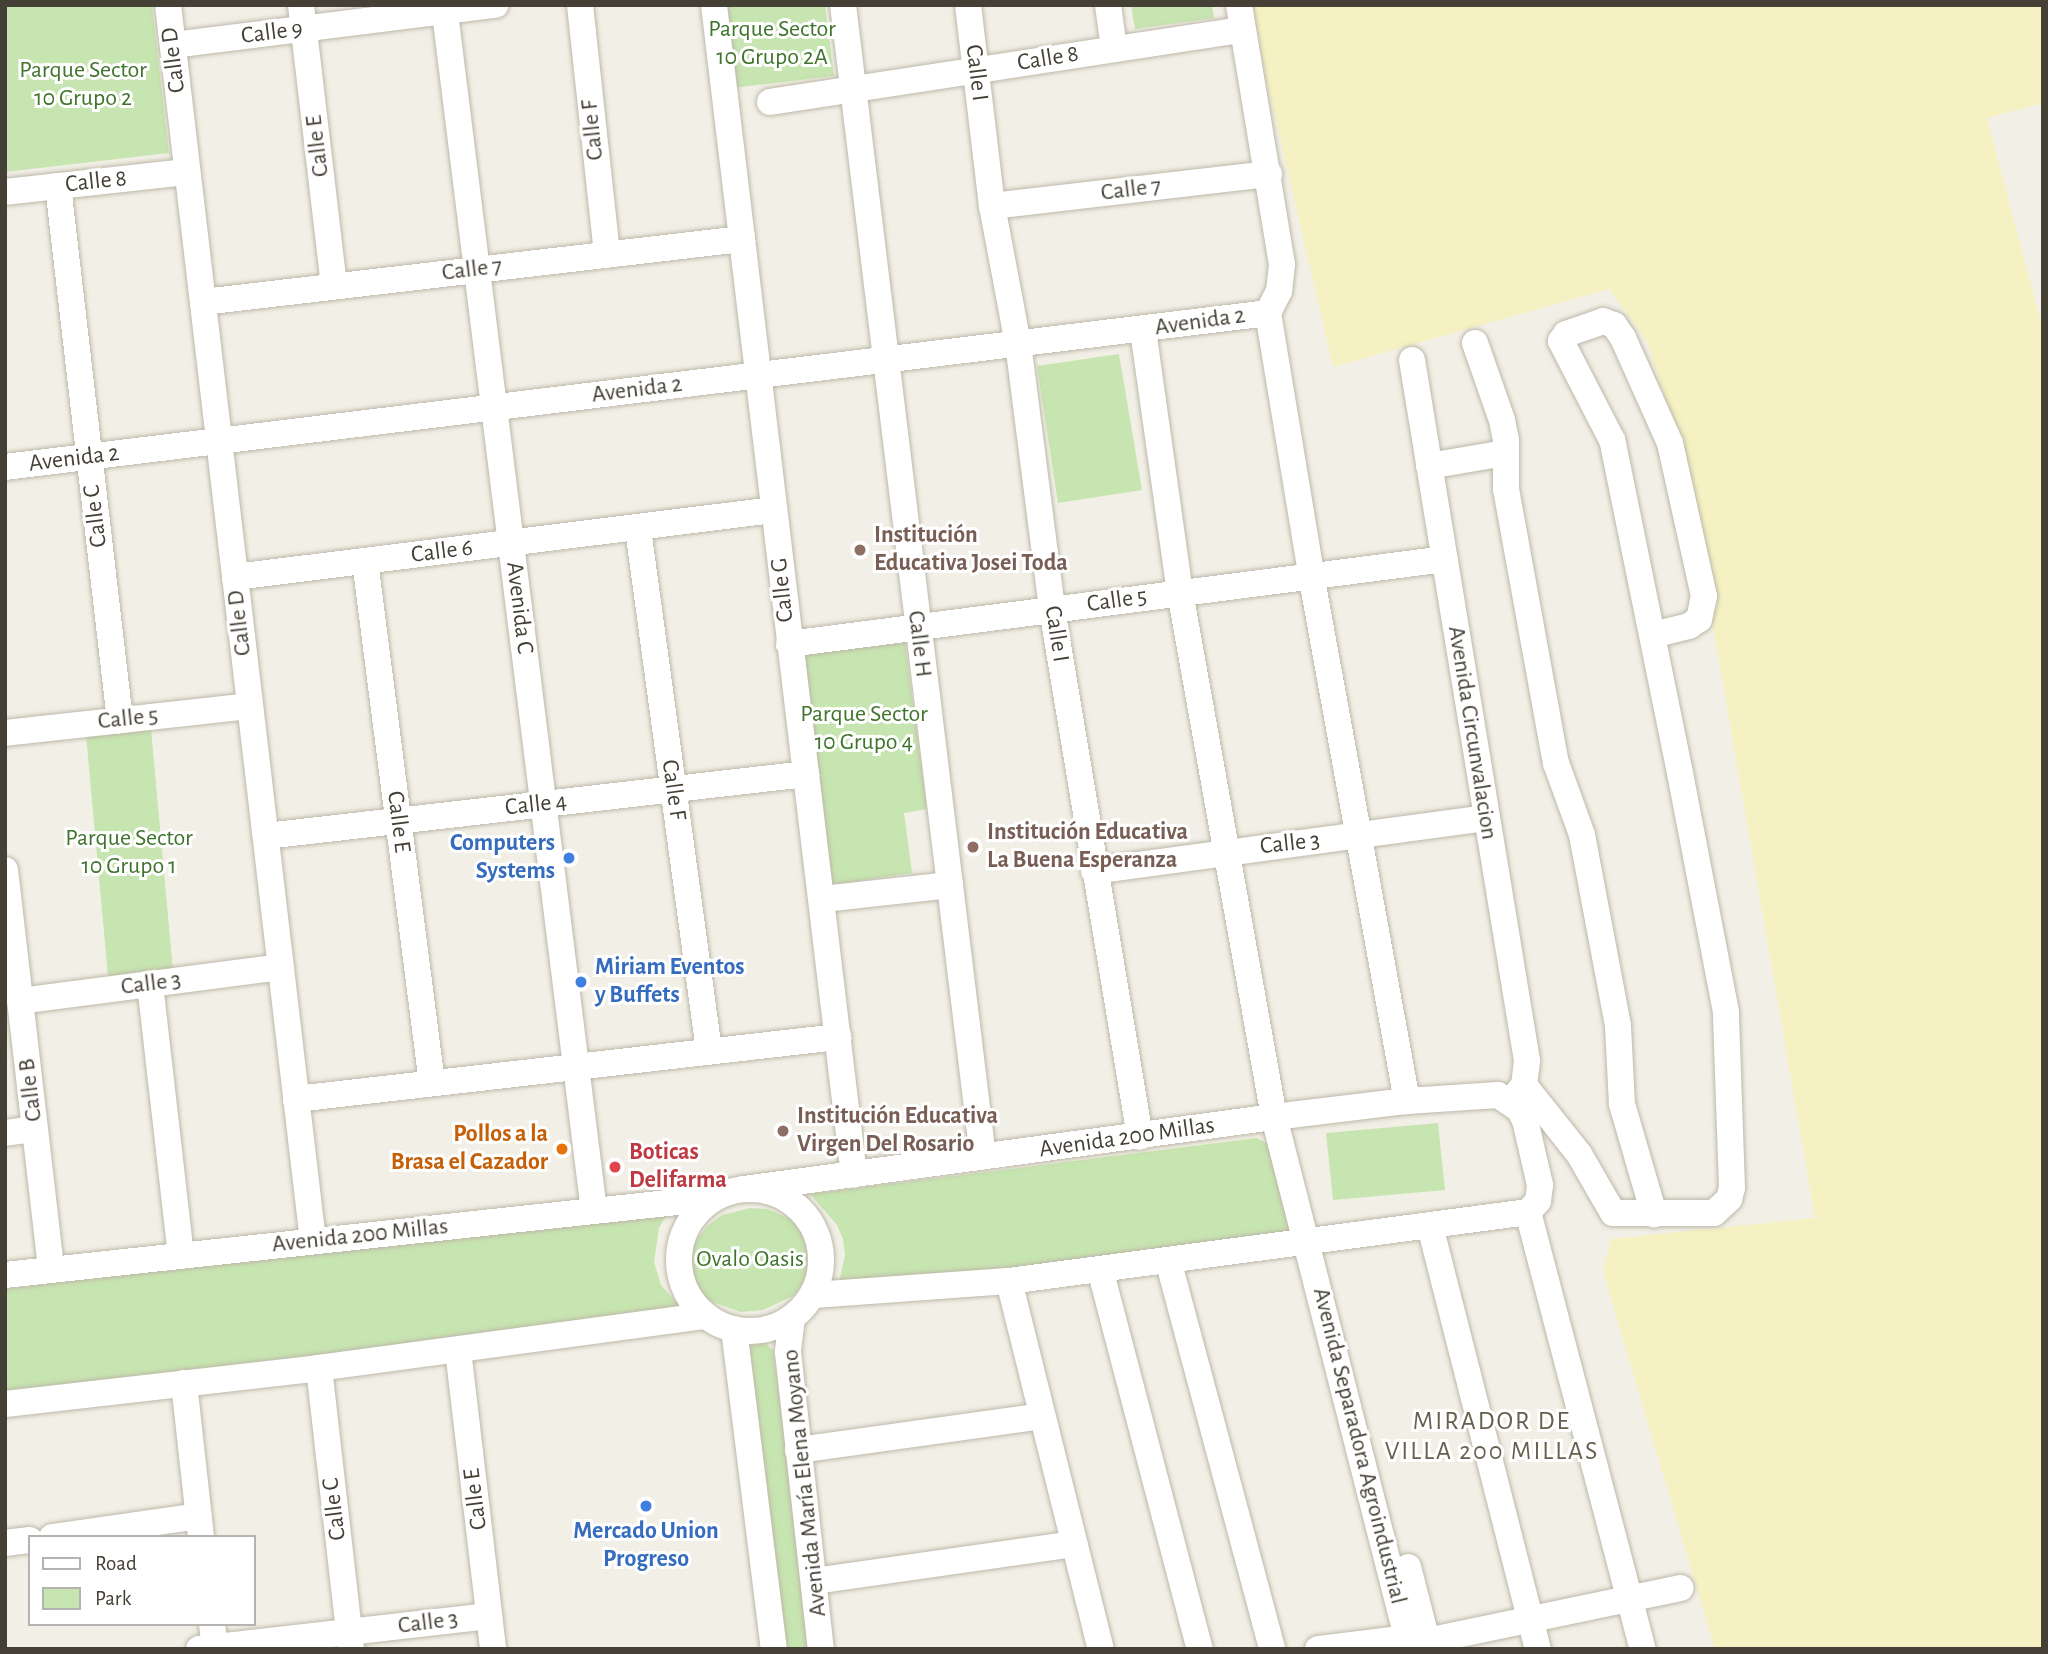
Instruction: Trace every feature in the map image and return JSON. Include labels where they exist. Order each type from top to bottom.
[{"type":"street","name":"Calle D","points":[[168,5],[313,1241]]},
{"type":"street","name":"Calle 9","points":[[173,45],[302,17],[496,5]]},
{"type":"street","name":"Calle F","points":[[580,5],[607,255]]},
{"type":"street","name":"Calle G","points":[[714,5],[854,1175]]},
{"type":"street","name":"Calle H","points":[[843,5],[983,1157]]},
{"type":"street","name":"Calle I","points":[[968,5],[992,206],[1018,343],[1052,609],[1140,1137]]},
{"type":"street","points":[[1108,5],[1114,49]]},
{"type":"street","name":"Avenida C","points":[[445,8],[594,1211]]},
{"type":"street","name":"Calle E","points":[[302,17],[334,286]]},
{"type":"street","name":"Calle 8","points":[[770,102],[1114,49],[1241,18]]},
{"type":"street","points":[[1241,18],[1282,264],[1279,291],[1268,313],[1311,574],[1407,1101]]},
{"type":"street","name":"Calle 8","points":[[5,192],[187,172]]},
{"type":"street","name":"Calle 7","points":[[992,206],[1269,174]]},
{"type":"street","name":"Calle C","points":[[58,186],[120,720]]},
{"type":"street","name":"Calle 7","points":[[203,302],[742,239]]},
{"type":"street","name":"Avenida 2","points":[[5,467],[1268,313]]},
{"type":"street","points":[[1517,1093],[1579,1154],[1613,1213],[1714,1213],[1723,1208],[1732,1188],[1726,1012],[1612,440],[1561,341],[1566,334],[1603,321],[1614,325],[1623,338],[1670,443],[1704,596],[1699,619],[1689,626],[1653,635]]},
{"type":"street","name":"Avenida Separadora Agroindustrial","points":[[1143,330],[1180,592],[1274,1117],[1305,1244],[1319,1284],[1418,1644]]},
{"type":"street","points":[[1475,343],[1502,420],[1506,489],[1556,763],[1582,835],[1618,1026],[1622,1104],[1654,1214]]},
{"type":"street","name":"Avenida Circunvalacion","points":[[1412,360],[1485,818],[1527,1061],[1517,1093]]},
{"type":"street","points":[[1429,466],[1505,453]]},
{"type":"street","name":"Calle 6","points":[[235,577],[774,510]]},
{"type":"street","name":"Calle F","points":[[638,529],[709,1051]]},
{"type":"street","name":"Calle 5","points":[[789,644],[917,629],[1311,574],[1444,559]]},
{"type":"street","name":"Calle E","points":[[365,561],[432,1083]]},
{"type":"street","name":"Calle 5","points":[[5,733],[250,706]]},
{"type":"street","name":"Calle 4","points":[[266,836],[806,774]]},
{"type":"street","name":"Calle 3","points":[[1094,871],[1485,818]]},
{"type":"street","name":"Calle B","points":[[5,870],[51,1268]]},
{"type":"street","points":[[822,899],[950,885]]},
{"type":"street","name":"Calle 3","points":[[20,1001],[281,967]]},
{"type":"street","points":[[150,984],[181,1255]]},
{"type":"street","points":[[296,1099],[838,1037]]},
{"type":"street","points":[[813,1294],[1009,1280],[1305,1244],[1528,1212],[1538,1201],[1540,1185],[1517,1093]]},
{"type":"street","name":"Avenida 200 Millas","points":[[744,1189],[1274,1117],[1407,1101],[1517,1093]]},
{"type":"street","points":[[5,1133],[35,1129]]},
{"type":"street","points":[[744,1189],[774,1193],[788,1199],[810,1221],[819,1242],[821,1265],[813,1294],[792,1318],[764,1330],[734,1329],[706,1316],[687,1292],[679,1262],[684,1232],[702,1207],[714,1198],[744,1189]]},
{"type":"street","name":"Avenida 200 Millas","points":[[5,1275],[714,1198]]},
{"type":"street","points":[[1528,1212],[1643,1649]]},
{"type":"street","points":[[1430,1226],[1538,1649]]},
{"type":"street","points":[[1168,1260],[1272,1649]]},
{"type":"street","points":[[1100,1269],[1200,1649]]},
{"type":"street","points":[[1009,1280],[1101,1649]]},
{"type":"street","points":[[5,1404],[319,1368],[706,1316]]},
{"type":"street","name":"Avenida María Elena Moyano","points":[[792,1318],[789,1352],[821,1649]]},
{"type":"street","name":"Avenida María Elena Moyano","points":[[734,1329],[774,1649]]},
{"type":"street","name":"Calle E","points":[[458,1350],[493,1649]]},
{"type":"street","name":"Calle C","points":[[319,1368],[350,1641]]},
{"type":"street","points":[[79,1535],[200,1526],[184,1383]]},
{"type":"street","points":[[799,1450],[1042,1416]]},
{"type":"street","points":[[5,1543],[28,1540]]},
{"type":"street","points":[[814,1581],[1074,1544]]},
{"type":"street","points":[[1318,1649],[1418,1644],[1681,1588]]},
{"type":"street","name":"Calle 3","points":[[211,1642],[350,1641],[489,1616]]},
{"type":"green space","name":"Parque Sector 10 Grupo 2","points":[[5,5],[152,5],[169,153],[5,172]]},
{"type":"green space","name":"Parque Sector 10 Grupo 2A","points":[[722,5],[825,5],[834,76],[732,88]]},
{"type":"green space","points":[[1131,5],[1212,5],[1214,18],[1135,29]]},
{"type":"green space","points":[[1119,354],[1142,490],[1058,503],[1037,366]]},
{"type":"green space","name":"Parque Sector 10 Grupo 4","points":[[904,636],[927,809],[904,813],[912,873],[832,885],[800,649]]},
{"type":"green space","name":"Parque Sector 10 Grupo 1","points":[[151,729],[173,971],[108,976],[86,735]]},
{"type":"green space","points":[[1438,1123],[1445,1190],[1333,1200],[1326,1133]]},
{"type":"green space","points":[[1257,1138],[1268,1144],[1294,1222],[1289,1232],[837,1291],[845,1255],[843,1239],[837,1225],[810,1194]]},
{"type":"green space","points":[[670,1208],[659,1228],[654,1262],[661,1285],[684,1311],[5,1392],[5,1289]]},
{"type":"green space","name":"Ovalo Oasis","points":[[750,1208],[767,1209],[789,1218],[808,1235],[814,1257],[808,1278],[793,1296],[763,1310],[741,1312],[704,1299],[688,1278],[686,1266],[688,1252],[707,1226],[722,1215]]},
{"type":"green space","points":[[763,1341],[773,1350],[813,1649],[783,1649],[749,1347]]},
{"type":"sand","points":[[1253,5],[2043,5],[2043,103],[1987,118],[2043,330],[2043,1649],[1715,1649],[1603,1272],[1611,1239],[1815,1218],[1683,452],[1647,342],[1609,289],[1333,367],[1263,64]]},
{"type":"place","name":"Institución Educativa Josei Toda","points":[[860,550]]},
{"type":"place","name":"Institución Educativa La Buena Esperanza","points":[[973,847]]},
{"type":"place","name":"Computers Systems","points":[[569,858]]},
{"type":"place","name":"Miriam Eventos y Buffets","points":[[581,982]]},
{"type":"place","name":"Institución Educativa Virgen Del Rosario","points":[[783,1131]]},
{"type":"place","name":"Pollos a la Brasa el Cazador","points":[[562,1149]]},
{"type":"place","name":"Boticas Delifarma","points":[[615,1167]]},
{"type":"place","name":"Mercado Union Progreso","points":[[646,1506]]},
{"type":"district","name":"MIRADOR DE VILLA 200 MILLAS","points":[[1492,1437]]}]
